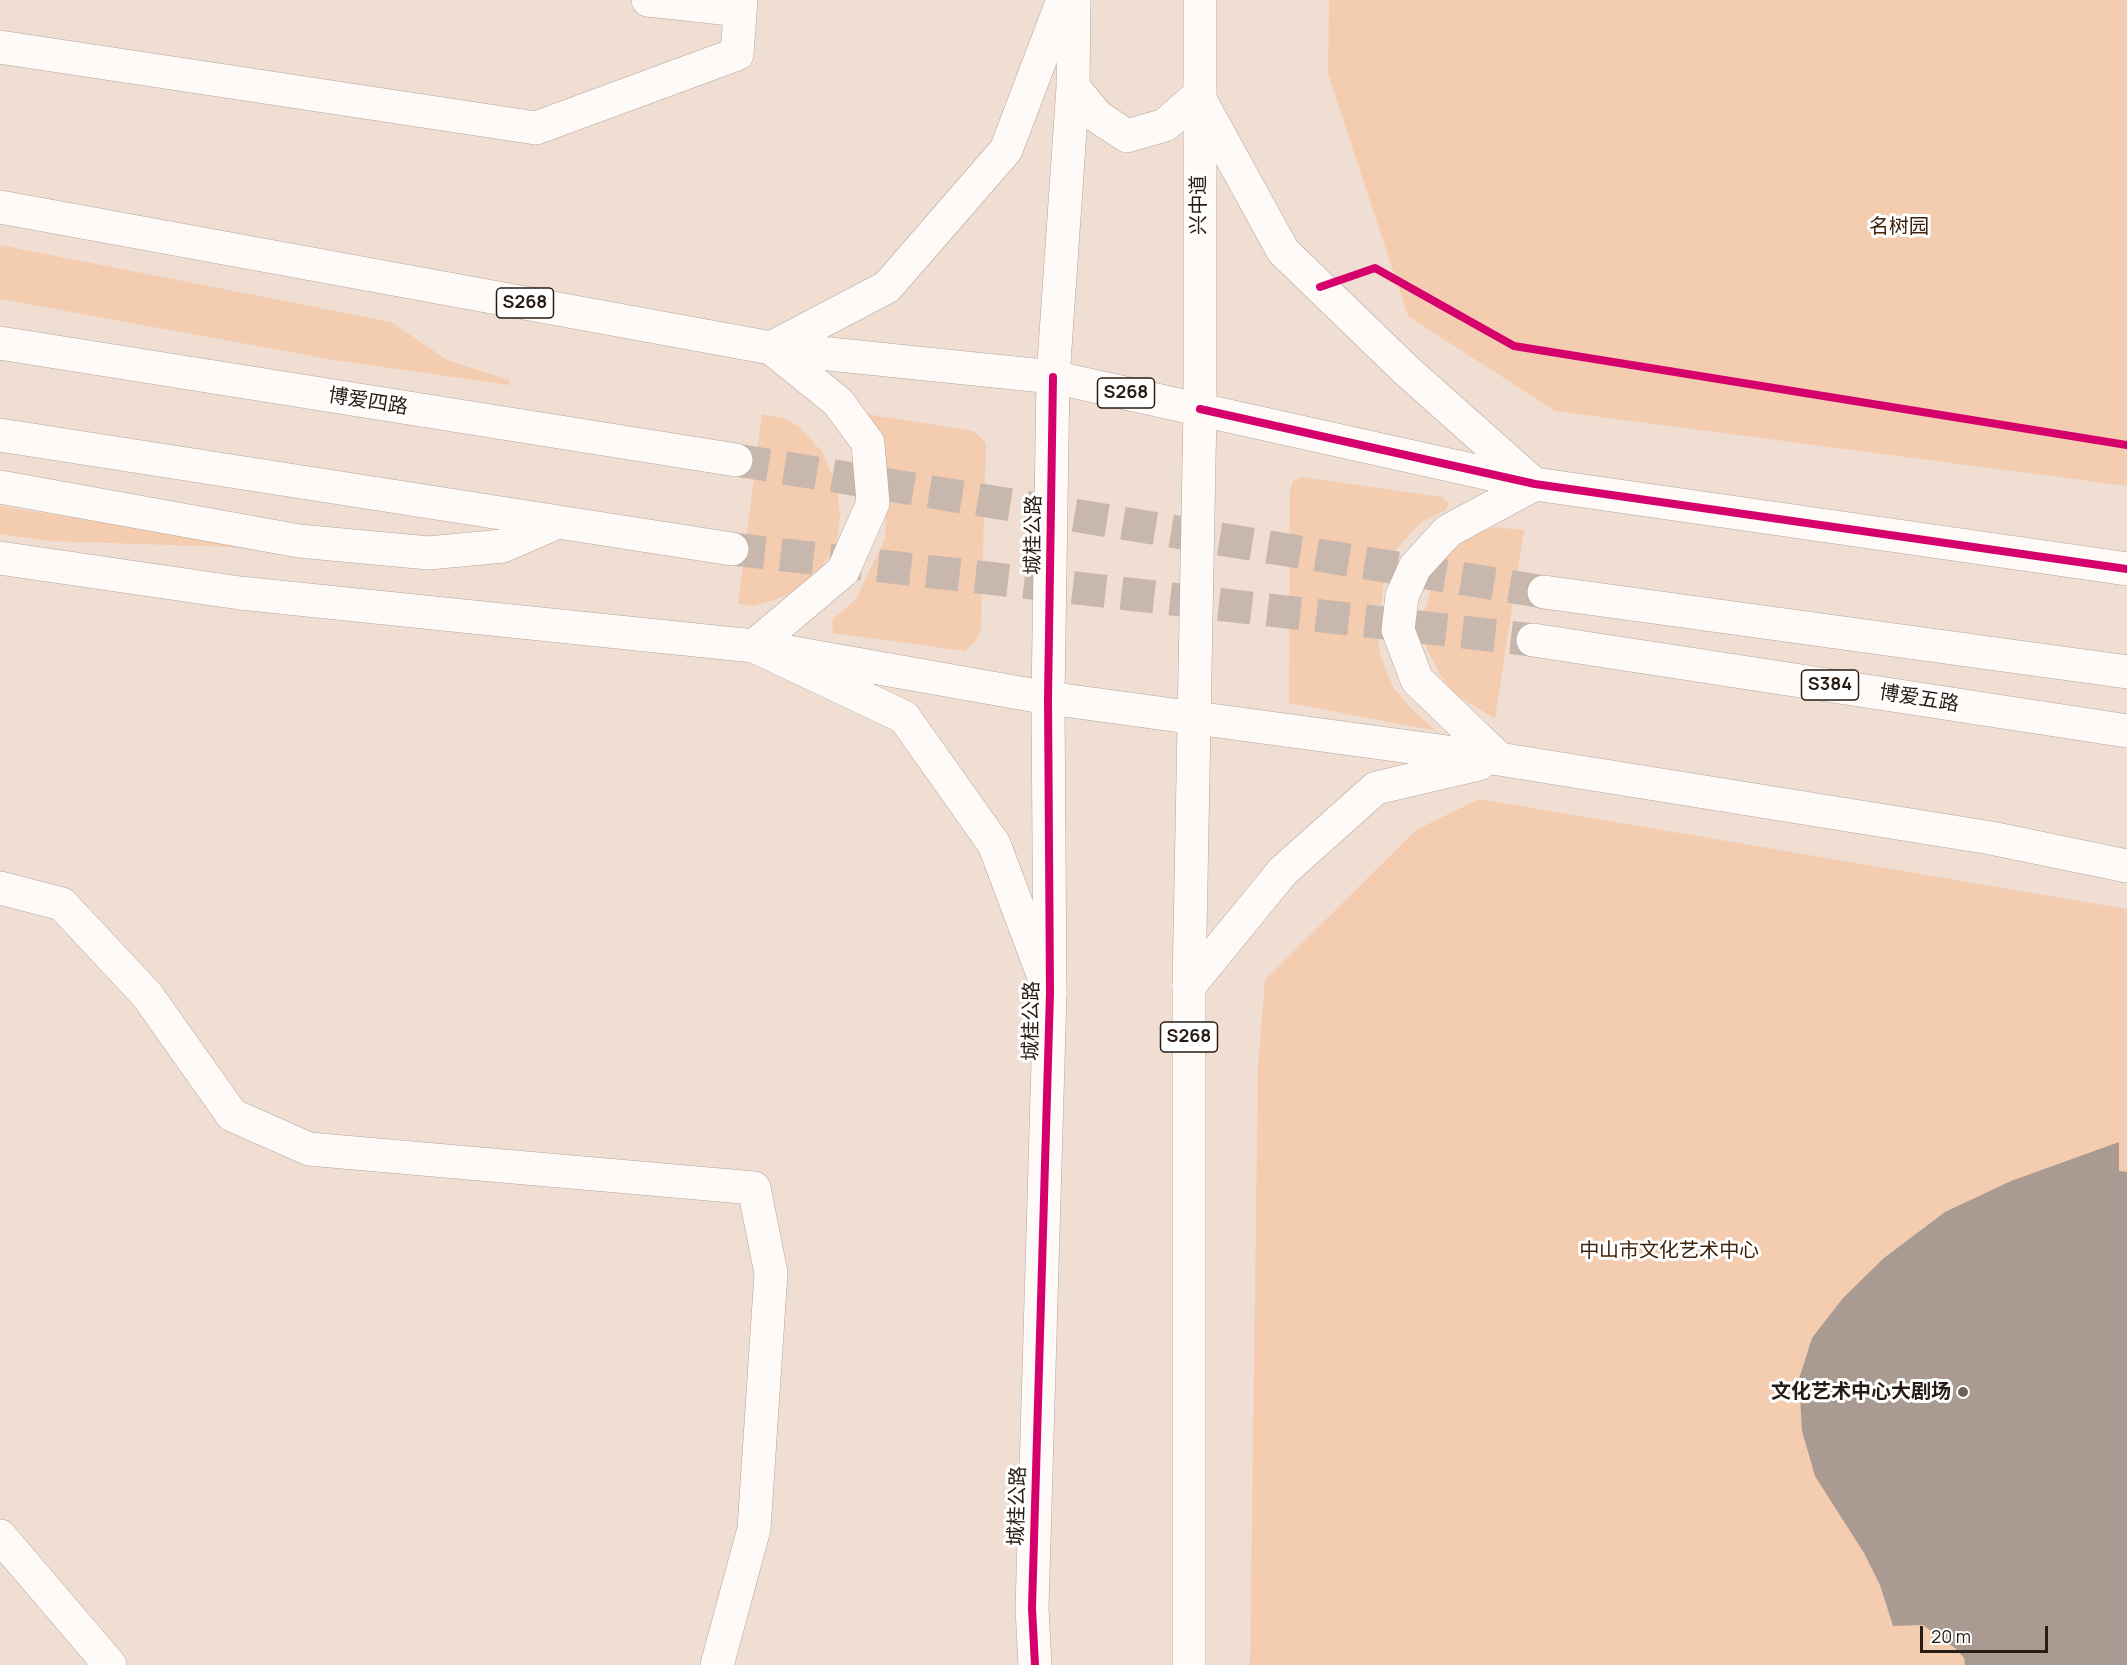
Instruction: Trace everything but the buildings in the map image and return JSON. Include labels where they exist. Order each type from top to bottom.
[{"type":"main road","points":[[0,47],[536,128],[737,54],[741,5],[648,0]]},
{"type":"main road","points":[[754,646],[843,571],[873,503],[868,442],[838,402],[771,348],[886,287],[1006,150],[1063,0]]},
{"type":"main road","points":[[1053,377],[1073,87],[1074,0]]},
{"type":"main road","name":"兴中道","points":[[1200,0],[1198,96],[1200,409]]},
{"type":"main road","points":[[1073,87],[1098,117],[1127,136],[1165,125],[1198,96],[1283,251],[1406,370],[1535,484]]},
{"type":"main road","name":"S268","points":[[0,207],[771,348],[1053,377],[1200,409],[1192,718],[1189,986],[1189,1665]]},
{"type":"main road","name":"博爱四路","points":[[0,343],[736,460]]},
{"type":"main road","name":"城桂公路","points":[[1035,1665],[1032,1608],[1050,993],[1048,698],[1053,377]]},
{"type":"main road","points":[[1200,409],[1535,484],[2127,569]]},
{"type":"main road","points":[[0,435],[732,549]]},
{"type":"main road","points":[[1499,759],[1417,681],[1398,630],[1402,596],[1415,567],[1448,531],[1535,484]]},
{"type":"main road","points":[[0,487],[299,541],[429,553],[503,546],[558,522]]},
{"type":"main road","points":[[0,558],[240,593],[754,646],[1048,698],[1499,759],[1991,838],[2127,866]]},
{"type":"main road","points":[[1544,592],[2127,672]]},
{"type":"main road","name":"博爱五路","points":[[1533,640],[2127,731]]},
{"type":"main road","points":[[754,646],[904,717],[994,844],[1050,993]]},
{"type":"main road","points":[[1189,986],[1283,871],[1376,788],[1499,759]]},
{"type":"main road","points":[[0,888],[62,904],[147,995],[232,1115],[309,1149],[754,1188],[771,1273],[754,1529],[717,1665]]},
{"type":"main road","points":[[0,1536],[110,1665]]},
{"type":"green space","name":"名树园","points":[[1329,0],[2127,0],[2127,486],[1555,411],[1408,316],[1328,74]]},
{"type":"green space","points":[[0,245],[391,322],[447,360],[509,380],[509,385],[334,360],[0,299]]},
{"type":"green space","points":[[854,412],[967,430],[975,432],[986,443],[981,627],[977,640],[965,651],[833,633],[832,620],[856,599],[885,539],[887,494]]},
{"type":"green space","points":[[762,414],[783,418],[798,426],[823,453],[837,488],[840,518],[836,545],[818,572],[786,596],[754,606],[738,604]]},
{"type":"green space","points":[[1302,477],[1442,497],[1449,503],[1446,510],[1421,522],[1395,551],[1385,574],[1377,633],[1381,658],[1393,687],[1414,712],[1437,731],[1289,703],[1290,491],[1293,480]]},
{"type":"green space","points":[[0,506],[261,548],[49,541],[0,534]]},
{"type":"green space","points":[[1493,527],[1524,530],[1495,719],[1452,692],[1427,649],[1424,634],[1424,613],[1437,569],[1448,554],[1470,537]]},
{"type":"green space","name":"中山市文化艺术中心","points":[[1479,799],[2127,909],[2127,1665],[1250,1665],[1258,1068],[1265,980],[1416,830]]},
{"type":"tunnel","points":[[736,460],[1544,592]]},
{"type":"tunnel","points":[[732,549],[1533,640]]},
{"type":"cycle path","points":[[1320,287],[1375,268],[1514,346],[2127,445]]},
{"type":"cycle path","points":[[1035,1665],[1032,1608],[1050,993],[1048,698],[1053,377]]},
{"type":"cycle path","points":[[1200,409],[1535,484],[2127,569]]},
{"type":"place","name":"文化艺术中心大剧场","points":[[1963,1392]]}]
